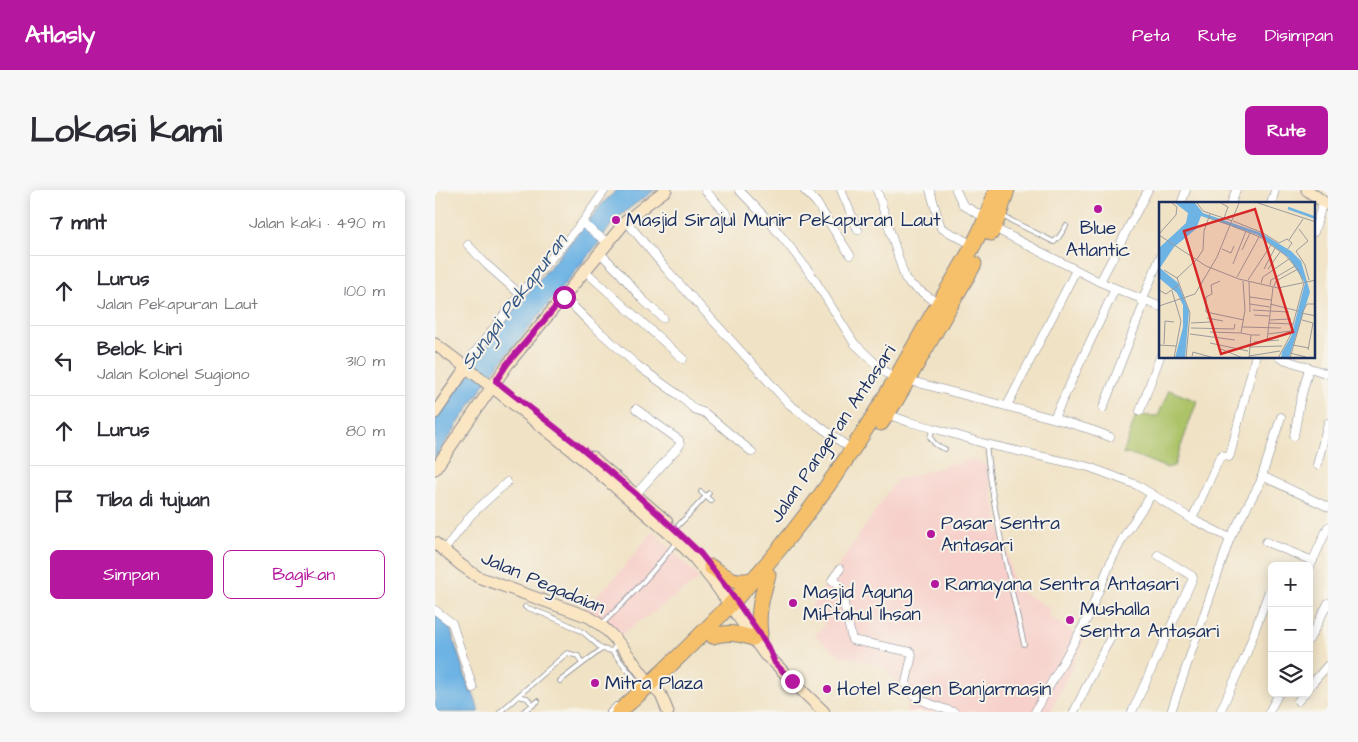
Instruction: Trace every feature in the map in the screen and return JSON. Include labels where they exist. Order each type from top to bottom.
[{"type":"highway","name":"Jalan Pangeran Antasari","points":[[919,349],[939,304],[973,245],[993,221],[996,190]]},
{"type":"highway","name":"Jalan Pangeran Antasari","points":[[648,689],[768,576],[838,486],[887,414],[901,380],[993,221],[1007,190]]},
{"type":"highway","name":"Jalan Pangeran Antasari","points":[[624,708],[713,636],[751,580],[819,498],[878,409],[901,380]]},
{"type":"highway","points":[[711,567],[737,582],[751,580]]},
{"type":"highway","points":[[713,636],[731,633],[756,636],[759,611],[768,576]]},
{"type":"main road","points":[[435,469],[507,364],[626,221],[666,190]]},
{"type":"main road","points":[[1307,190],[1325,204]]},
{"type":"main road","points":[[435,337],[468,365]]},
{"type":"main road","points":[[435,344],[494,383],[701,554],[756,636],[765,655],[824,712]]},
{"type":"main road","points":[[435,413],[468,365]]},
{"type":"main road","points":[[613,481],[636,494],[676,535],[735,606]]},
{"type":"main road","name":"Jalan Pegadaian","points":[[439,547],[478,577],[589,617],[601,624],[615,646],[648,689],[661,695],[668,712]]},
{"type":"street","points":[[468,365],[520,294],[585,225],[605,190]]},
{"type":"street","points":[[705,190],[727,214]]},
{"type":"street","points":[[739,190],[794,252],[813,278],[854,343],[876,364],[901,380],[1053,418],[1110,437]]},
{"type":"street","points":[[804,190],[816,202],[850,255]]},
{"type":"street","points":[[841,190],[858,230]]},
{"type":"street","points":[[877,190],[905,278],[910,284],[939,304]]},
{"type":"street","points":[[930,190],[941,228],[973,245]]},
{"type":"street","points":[[956,190],[963,205],[1076,270],[1115,289],[1159,306]]},
{"type":"street","points":[[1100,282],[1148,190]]},
{"type":"street","points":[[1182,202],[1186,190]]},
{"type":"street","points":[[1316,227],[1325,204]]},
{"type":"street","points":[[626,221],[666,270],[789,404],[851,449]]},
{"type":"street","points":[[585,225],[608,243]]},
{"type":"street","points":[[467,245],[520,294]]},
{"type":"street","points":[[600,254],[619,272],[642,299],[663,318]]},
{"type":"street","points":[[1103,408],[1159,260]]},
{"type":"street","points":[[1007,406],[1076,270]]},
{"type":"street","points":[[585,271],[683,359]]},
{"type":"street","points":[[1053,418],[1115,289]]},
{"type":"street","points":[[564,297],[638,366],[694,408],[705,413],[752,452]]},
{"type":"street","points":[[1140,411],[1159,359]]},
{"type":"street","points":[[1192,519],[1220,457],[1222,455],[1229,457],[1230,455],[1255,359]]},
{"type":"street","points":[[1291,360],[1328,374]]},
{"type":"street","points":[[1294,436],[1309,368]]},
{"type":"street","points":[[636,494],[680,445],[679,440],[637,409]]},
{"type":"street","points":[[887,414],[987,444],[1089,467],[1137,485],[1192,519],[1231,538]]},
{"type":"street","points":[[1171,712],[1231,538],[1260,483],[1281,417]]},
{"type":"street","points":[[1317,465],[1328,423]]},
{"type":"street","points":[[1262,476],[1328,507]]},
{"type":"street","points":[[439,547],[507,482]]},
{"type":"street","points":[[1035,712],[1087,620],[1123,536],[1152,494]]},
{"type":"street","points":[[1312,562],[1328,527]]},
{"type":"street","points":[[1266,542],[1305,562]]},
{"type":"street","points":[[1133,712],[1193,578],[1158,555]]},
{"type":"street","points":[[840,569],[831,580],[840,586],[852,640],[911,652],[906,686],[918,699],[954,712]]},
{"type":"street","points":[[1220,712],[1246,655],[1268,594]]},
{"type":"street","points":[[1313,632],[1328,603]]},
{"type":"street","points":[[435,610],[452,623],[473,688]]},
{"type":"street","points":[[1074,712],[1114,632]]},
{"type":"street","points":[[1313,683],[1328,664]]},
{"type":"street","points":[[1269,712],[1277,697]]},
{"type":"street","points":[[1298,701],[1302,697]]},
{"type":"lane","points":[[993,221],[1054,242],[1065,226]]},
{"type":"lane","points":[[933,428],[930,437],[934,444],[945,449]]},
{"type":"lane","points":[[987,444],[1004,555],[1024,644]]},
{"type":"lane","points":[[701,492],[707,495],[711,501]]},
{"type":"lane","points":[[601,624],[628,599],[656,568],[676,535],[707,495]]},
{"type":"lane","points":[[525,607],[551,616],[570,626],[602,648]]},
{"type":"lane","points":[[560,682],[602,648],[615,646]]},
{"type":"lane","points":[[500,712],[567,653],[578,656],[581,664]]},
{"type":"lane","points":[[518,696],[527,698],[533,705]]},
{"type":"lane","points":[[523,712],[538,701]]},
{"type":"lane","points":[[609,712],[624,708]]},
{"type":"shaded area","name":"Pasar Sentra Antasari","points":[[970,459],[985,464],[1015,588],[1051,609],[1048,615],[1084,641],[1051,712],[906,712],[909,696],[888,674],[886,667],[841,656],[815,636],[825,624],[809,610],[896,480]]},
{"type":"shaded area","points":[[653,531],[700,579],[619,636],[584,608],[615,578]]},
{"type":"green space","points":[[1169,390],[1197,401],[1174,466],[1167,468],[1134,455],[1123,454],[1136,415],[1158,416]]},
{"type":"water","points":[[617,190],[655,190],[614,221],[597,245],[494,370],[435,458],[435,420],[519,304],[604,202]]},
{"type":"water","points":[[435,614],[449,625],[470,692],[473,692],[479,712],[435,712]]},
{"type":"place","name":"Blue Atlantic","points":[[1098,209]]},
{"type":"place","name":"Masjid Sirajul Munir Pekapuran Laut","points":[[616,220]]},
{"type":"place","name":"Pasar Sentra Antasari","points":[[931,534]]},
{"type":"place","name":"Ramayana Sentra Antasari","points":[[935,584]]},
{"type":"place","name":"Masjid Agung Miftahul Ihsan","points":[[793,603]]},
{"type":"place","name":"Mushalla Sentra Antasari","points":[[1070,620]]},
{"type":"place","name":"Mitra Plaza","points":[[595,683]]},
{"type":"place","name":"Hotel Regen Banjarmasin","points":[[827,689]]},
{"type":"route","points":[[564,297],[507,364],[496,381],[583,449],[636,494],[701,554],[760,634],[775,663],[792,681]]},
{"type":"water label","name":"Sungai Pekapuran","points":[[514,302]]}]
